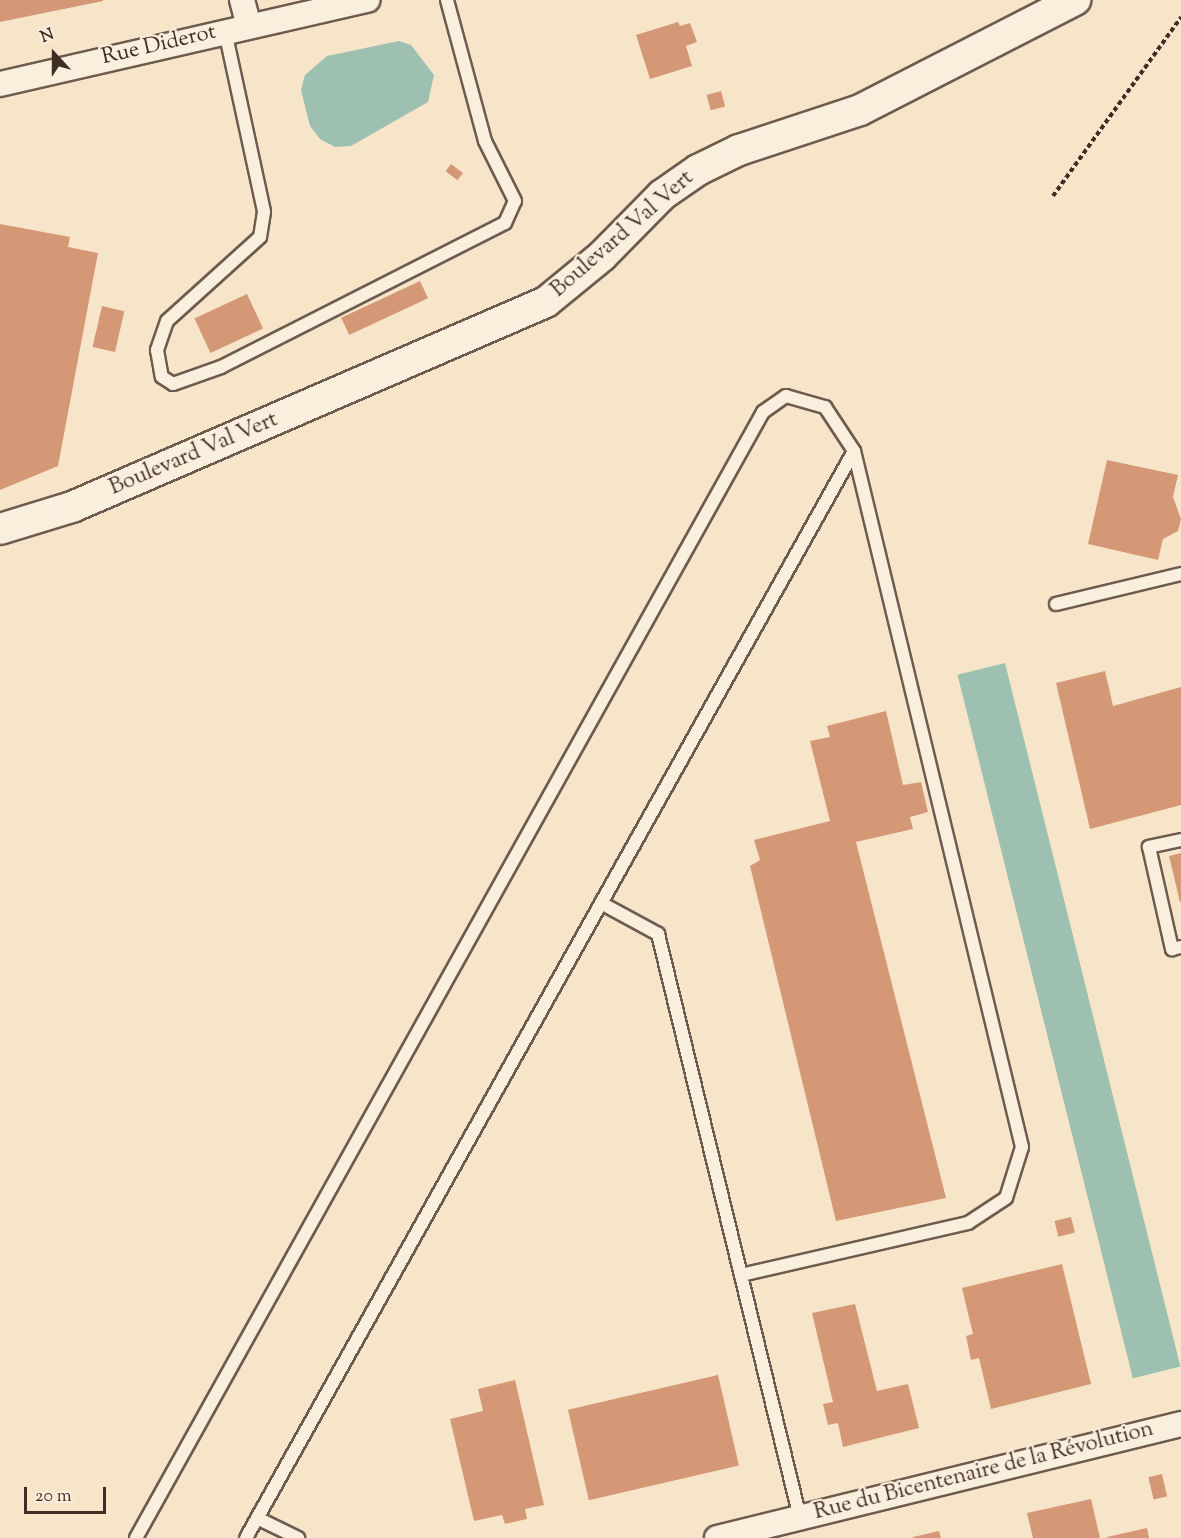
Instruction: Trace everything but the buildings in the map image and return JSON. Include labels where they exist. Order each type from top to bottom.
[{"type":"street","points":[[242,0],[249,26]]},
{"type":"street","name":"Rue Diderot","points":[[0,84],[368,0]]},
{"type":"street","name":"Boulevard Val Vert","points":[[0,529],[72,507],[546,302],[602,256],[662,195],[698,170],[739,150],[861,110],[1075,0]]},
{"type":"street","name":"Rue du Bicentenaire de la Révolution","points":[[717,1538],[1181,1424]]},
{"type":"lane","points":[[225,31],[264,212],[260,237],[167,321],[157,350],[162,377],[174,384],[220,367],[505,223],[515,201],[485,141],[447,0]]},
{"type":"lane","points":[[136,1538],[763,412],[786,396],[825,407],[854,451],[1022,1147],[1006,1198],[968,1223],[741,1275]]},
{"type":"lane","points":[[246,1538],[854,451]]},
{"type":"lane","points":[[1056,604],[1181,574]]},
{"type":"lane","points":[[1181,840],[1149,848],[1172,949],[1181,947]]},
{"type":"lane","points":[[601,903],[658,934],[800,1518]]},
{"type":"lane","points":[[257,1518],[298,1538]]},
{"type":"path","points":[[1053,195],[1181,17]]},
{"type":"shaded area","points":[[399,41],[411,45],[434,75],[428,102],[351,146],[335,147],[320,139],[310,126],[301,90],[305,75],[327,56]]},
{"type":"shaded area","points":[[1005,663],[1180,1366],[1133,1378],[957,675]]}]
